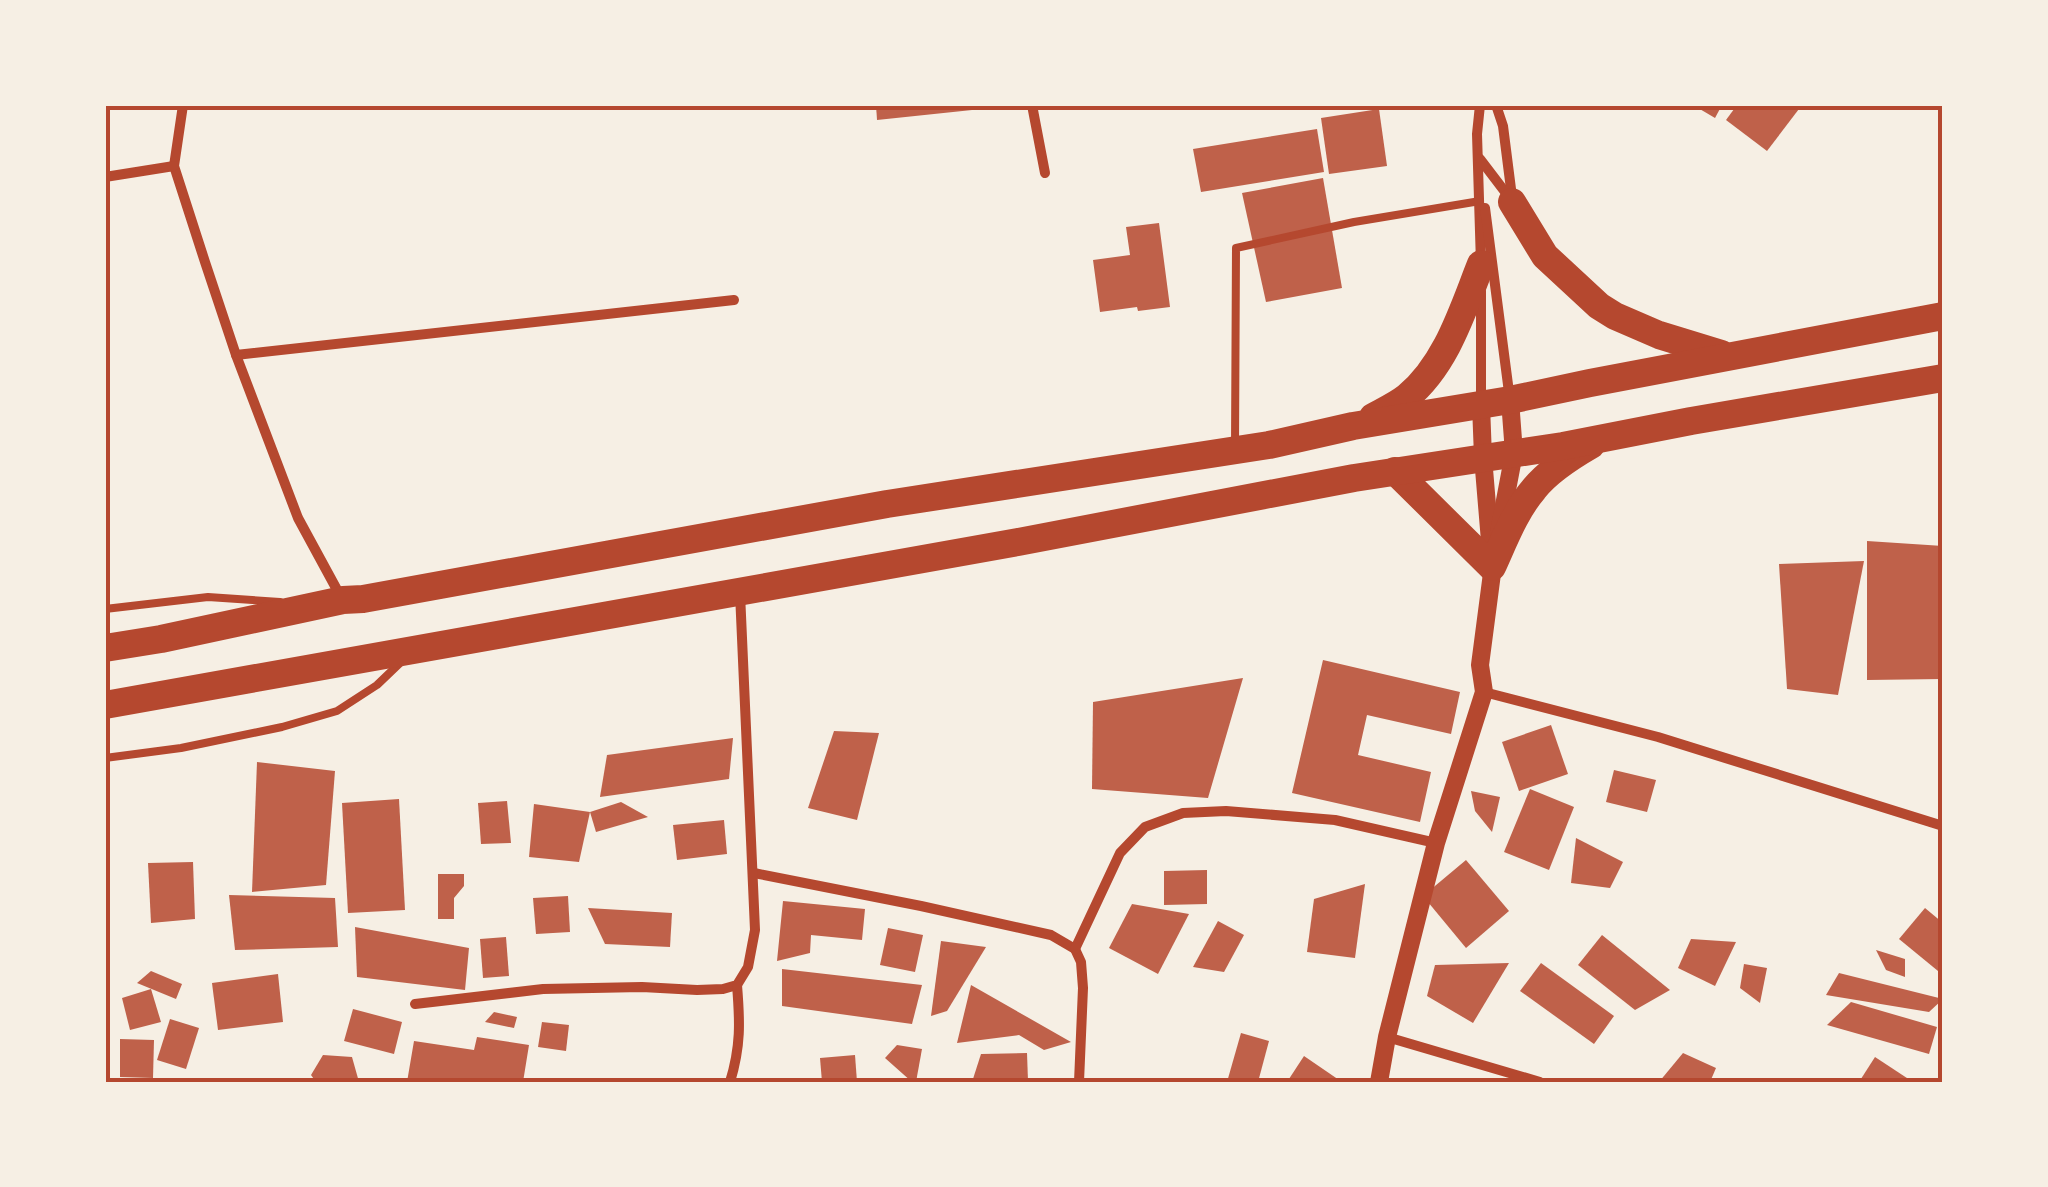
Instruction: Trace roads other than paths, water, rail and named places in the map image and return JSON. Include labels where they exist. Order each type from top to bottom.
[{"type":"highway","points":[[1512,202],[1545,256],[1599,306],[1659,336],[1729,356]]},
{"type":"highway","points":[[1353,426],[1408,396],[1429,372],[1448,344],[1481,264]]},
{"type":"highway","points":[[105,648],[315,605],[941,495],[1235,450],[1943,316]]},
{"type":"highway","points":[[105,705],[1395,471],[1601,440],[1692,420],[1943,378]]},
{"type":"highway","points":[[1395,471],[1492,566],[1534,488],[1574,455],[1601,440]]},
{"type":"street","points":[[183,105],[174,166],[236,354],[298,518],[343,600]]},
{"type":"street","points":[[1032,105],[1045,173]]},
{"type":"street","points":[[1480,105],[1481,405],[1492,566]]},
{"type":"street","points":[[1496,105],[1503,126],[1512,202]]},
{"type":"street","points":[[1479,158],[1512,202]]},
{"type":"street","points":[[1379,1082],[1436,843],[1484,692],[1480,665],[1492,566],[1514,453],[1479,158]]},
{"type":"street","points":[[105,178],[174,166]]},
{"type":"street","points":[[236,354],[734,300]]},
{"type":"street","points":[[730,1082],[738,1053],[737,985],[748,967],[755,930],[740,592]]},
{"type":"street","points":[[1484,692],[1658,737],[1943,826]]},
{"type":"street","points":[[1075,949],[1120,854],[1145,827],[1183,812],[1226,811],[1335,820],[1436,843]]},
{"type":"street","points":[[754,873],[1051,935],[1075,949],[1081,962],[1083,988],[1079,1082]]},
{"type":"street","points":[[415,1004],[543,989],[697,990],[737,985]]},
{"type":"street","points":[[1388,1036],[1540,1082]]},
{"type":"lane","points":[[1235,450],[1236,248],[1354,222],[1480,202]]},
{"type":"lane","points":[[105,609],[208,597],[315,605]]},
{"type":"lane","points":[[105,758],[181,748],[337,711],[377,685],[415,648]]}]
